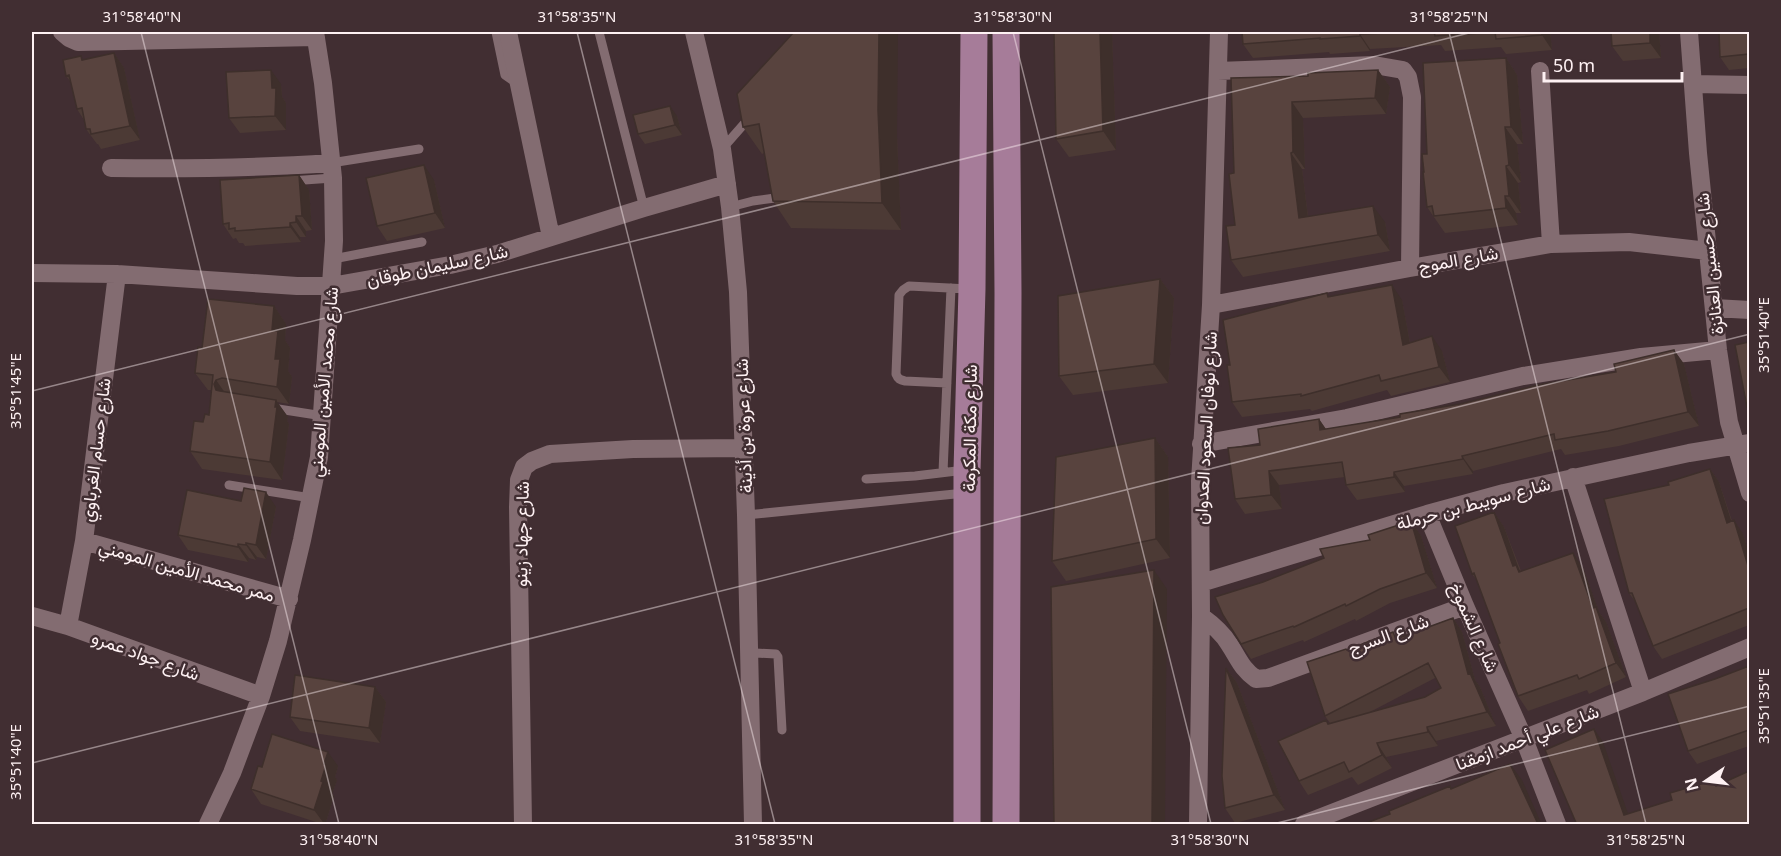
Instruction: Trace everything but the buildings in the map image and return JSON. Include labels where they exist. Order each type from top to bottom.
[{"type":"main road","name":"شارع مكة المكرمة","points":[[967,825],[959,478],[962,288],[974,32]]},
{"type":"main road","name":"شارع مكة المكرمة","points":[[1006,32],[1008,293],[1006,825]]},
{"type":"street","points":[[62,32],[78,42],[318,33]]},
{"type":"street","points":[[508,32],[551,237]]},
{"type":"street","name":"شارع عروة بن أذينة","points":[[694,32],[722,149],[738,292],[753,825]]},
{"type":"street","name":"شارع نوفان السعود العدوان","points":[[1198,825],[1201,444],[1211,305],[1219,32]]},
{"type":"street","name":"شارع حسين العنانزة","points":[[1689,32],[1718,350],[1729,422],[1742,444],[1749,493]]},
{"type":"street","name":"شارع محمد الأمين المومني","points":[[208,825],[232,773],[261,696],[278,641],[319,457],[333,259],[332,170],[318,33]]},
{"type":"street","points":[[1218,71],[1374,65],[1403,70],[1408,77],[1412,97],[1410,268]]},
{"type":"street","points":[[1540,70],[1551,244]]},
{"type":"street","points":[[1693,84],[1749,85]]},
{"type":"street","points":[[111,168],[332,170]]},
{"type":"street","name":"شارع سليمان طوقان","points":[[32,273],[117,274],[332,286],[450,265],[496,254],[727,184]]},
{"type":"street","name":"شارع الموج","points":[[1211,305],[1551,244],[1629,242],[1708,251]]},
{"type":"street","name":"شارع حسام الغرباوي","points":[[68,626],[84,542],[117,274]]},
{"type":"street","points":[[1714,308],[1749,310]]},
{"type":"street","points":[[1201,444],[1347,418],[1523,376],[1641,357],[1718,350]]},
{"type":"street","name":"شارع سويبط بن حرملة","points":[[1201,583],[1504,493],[1742,444]]},
{"type":"street","name":"شارع جهاد زينو","points":[[523,825],[518,507],[519,480],[524,467],[550,454],[633,449],[744,448]]},
{"type":"street","points":[[1574,477],[1643,692]]},
{"type":"street","name":"شارع الشموخ","points":[[1427,514],[1524,739],[1557,825]]},
{"type":"street","name":"ممر محمد الأمين المومني","points":[[84,542],[289,599]]},
{"type":"street","name":"شارع السرج","points":[[1201,616],[1221,633],[1247,673],[1256,679],[1268,678],[1465,606]]},
{"type":"street","name":"شارع جواد عمرو","points":[[32,616],[68,626],[261,696]]},
{"type":"street","name":"شارع علي أحمد ازمقنا","points":[[1304,825],[1643,692],[1749,647]]},
{"type":"lane","points":[[496,32],[505,75],[518,84]]},
{"type":"lane","points":[[599,32],[644,208]]},
{"type":"lane","points":[[722,149],[756,110]]},
{"type":"lane","points":[[275,182],[419,149]]},
{"type":"lane","points":[[730,207],[775,198]]},
{"type":"lane","points":[[333,259],[422,242]]},
{"type":"lane","points":[[947,383],[901,381],[896,374],[899,295],[909,286],[962,288],[947,383],[959,478]]},
{"type":"lane","points":[[267,407],[323,416]]},
{"type":"lane","points":[[866,478],[959,478]]},
{"type":"lane","points":[[746,515],[959,478]]},
{"type":"lane","points":[[229,484],[311,498]]},
{"type":"lane","points":[[750,655],[776,654],[778,657],[782,730]]}]
